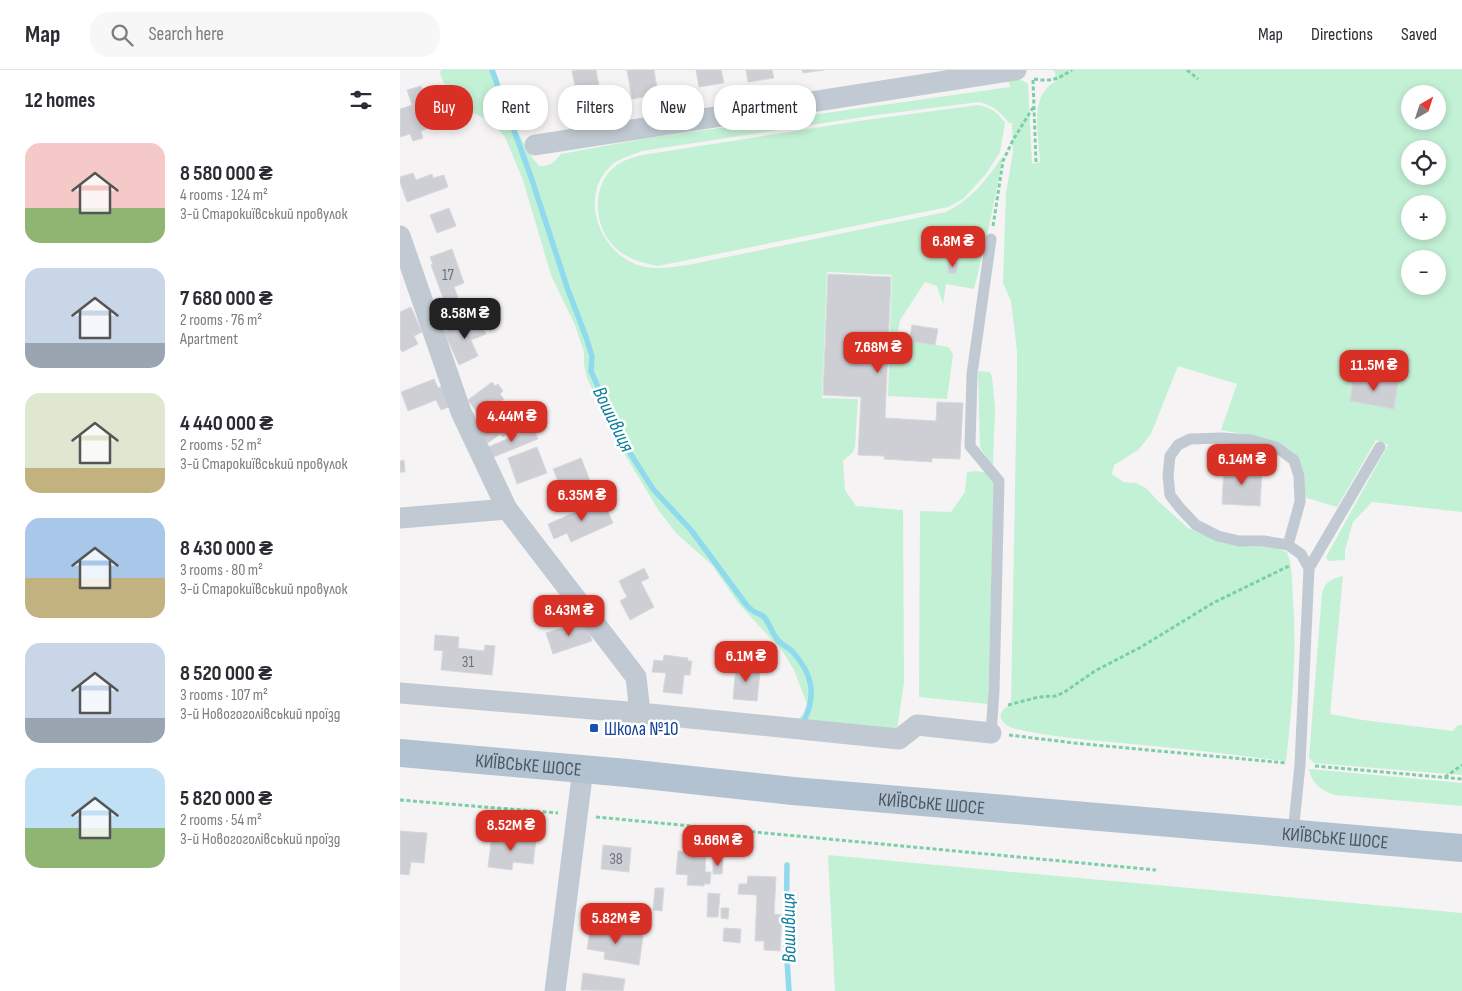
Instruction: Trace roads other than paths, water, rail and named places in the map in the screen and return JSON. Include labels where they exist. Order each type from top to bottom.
[{"type":"main road","name":"КИЇВСЬКЕ ШОСЕ","points":[[400,752],[793,791],[1462,848]]},
{"type":"street","points":[[535,145],[1016,70]]},
{"type":"street","points":[[400,236],[461,412],[507,509],[636,677],[640,713]]},
{"type":"street","points":[[400,518],[507,509]]},
{"type":"street","points":[[400,693],[640,713],[899,739],[917,725],[991,733]]},
{"type":"street","points":[[555,991],[583,769]]},
{"type":"lane","points":[[991,239],[972,374],[970,446],[999,481],[991,733]]},
{"type":"lane","points":[[1288,546],[1300,502],[1299,476],[1294,460],[1276,447],[1251,440],[1222,438],[1190,439],[1178,445],[1170,456],[1168,475],[1170,494],[1196,525],[1218,536],[1239,541],[1264,541],[1288,546],[1300,554],[1306,563]]},
{"type":"lane","points":[[1293,833],[1300,765],[1306,563],[1380,447]]},
{"type":"waterway","name":"Вошивиця","points":[[492,70],[586,337],[592,356],[591,371],[621,439],[653,489],[691,530],[747,605],[765,618],[777,639],[799,659],[808,676],[811,693],[804,721]]},
{"type":"waterway","name":"Вошивиця","points":[[787,865],[786,943],[789,991]]},
{"type":"place","name":"Школа №10","points":[[594,728]]}]
